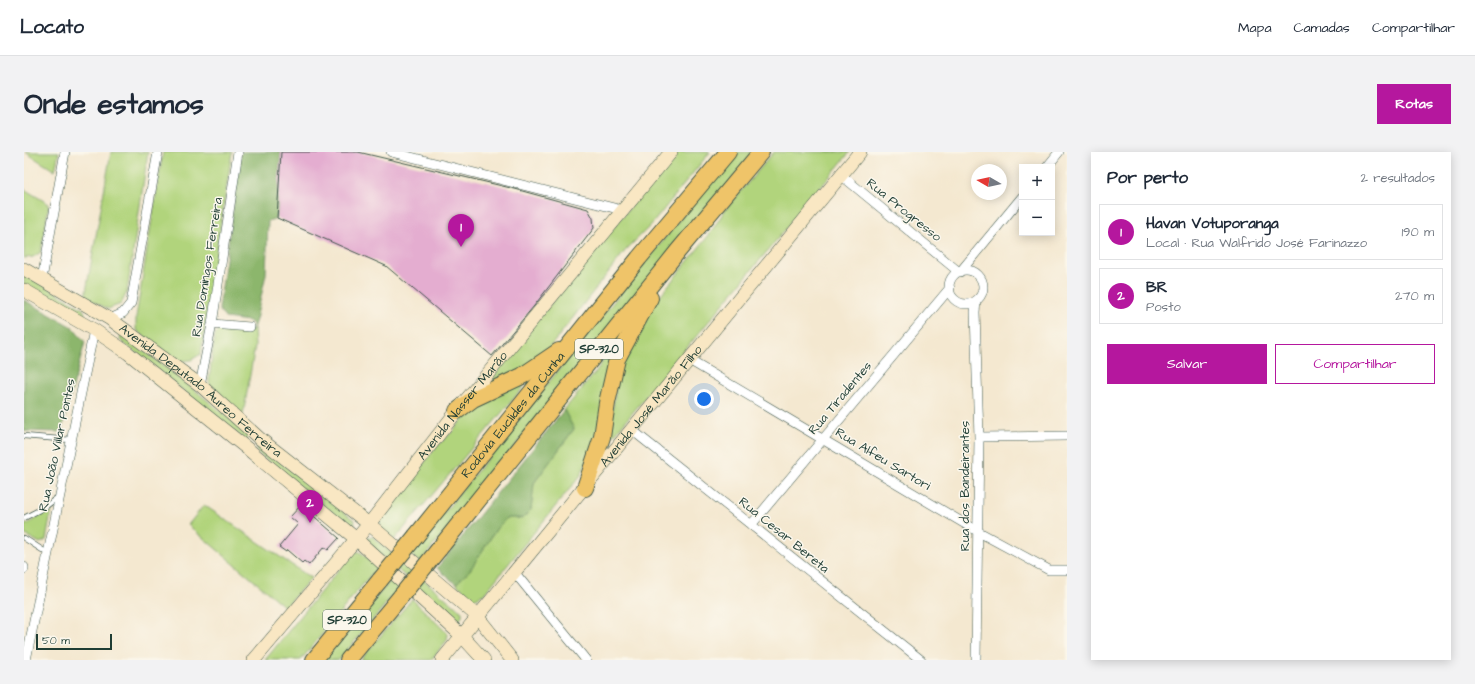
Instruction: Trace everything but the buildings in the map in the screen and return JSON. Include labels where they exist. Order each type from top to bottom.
[{"type":"highway","name":"Rodovia Euclides da Cunha","points":[[314,660],[416,536],[639,258],[728,152]]},
{"type":"highway","name":"Rodovia Euclides da Cunha","points":[[348,660],[678,251],[761,152]]},
{"type":"highway","points":[[585,488],[602,437],[607,403],[617,359],[678,251]]},
{"type":"highway","points":[[458,411],[473,399],[522,376],[573,341]]},
{"type":"main road","name":"Avenida Nasser Marão","points":[[254,660],[355,538],[369,524],[458,411],[671,152]]},
{"type":"main road","name":"Avenida José Marão Filho","points":[[442,660],[860,152]]},
{"type":"main road","name":"Avenida Deputado Áureo Ferreira","points":[[24,268],[110,319],[200,385],[259,438],[369,524],[477,616],[512,660]]},
{"type":"main road","name":"Avenida Deputado Áureo Ferreira","points":[[24,290],[94,330],[128,353],[249,450],[355,538],[462,636],[484,660]]},
{"type":"main road","points":[[94,330],[110,319]]},
{"type":"main road","points":[[249,450],[259,438]]},
{"type":"street","points":[[42,279],[65,152]]},
{"type":"street","points":[[110,319],[123,313],[131,302],[158,152]]},
{"type":"street","name":"Rua Domingos Ferreira","points":[[200,385],[212,324],[238,152]]},
{"type":"street","points":[[391,152],[622,210]]},
{"type":"street","points":[[1049,164],[1059,152]]},
{"type":"street","name":"Rua Progresso","points":[[841,175],[952,265],[958,274]]},
{"type":"street","points":[[975,312],[965,304],[955,299],[950,288],[958,274],[1020,200]]},
{"type":"street","points":[[958,274],[970,271],[974,272],[981,279],[983,288],[980,297],[976,301],[965,304]]},
{"type":"street","name":"Rua Tiradentes","points":[[751,525],[950,288]]},
{"type":"street","name":"Rua dos Bandeirantes","points":[[976,301],[975,312],[979,437],[976,660]]},
{"type":"street","points":[[212,324],[250,327]]},
{"type":"street","name":"Rua João Villar Pontes","points":[[26,660],[27,634],[34,619],[94,330]]},
{"type":"street","name":"Rua Alfeu Sartori","points":[[689,360],[977,531],[1049,570],[1067,570]]},
{"type":"street","name":"Rua Cesar Bereta","points":[[632,430],[920,660]]},
{"type":"street","points":[[979,437],[1067,436]]},
{"type":"street","points":[[515,572],[586,660]]},
{"type":"street","points":[[24,618],[34,619]]},
{"type":"lane","points":[[24,436],[71,440]]},
{"type":"lane","points":[[24,518],[45,508],[59,496]]},
{"type":"lane","points":[[24,538],[47,553]]},
{"type":"green space","points":[[25,152],[59,152],[55,171]]},
{"type":"green space","points":[[111,152],[148,152],[127,292],[121,304],[108,309],[85,297]]},
{"type":"green space","points":[[163,152],[232,152],[201,354],[191,360],[175,362],[136,330],[136,317]]},
{"type":"green space","points":[[241,152],[281,152],[277,218],[268,221],[266,274],[254,329],[253,324],[249,321],[225,318],[219,309]]},
{"type":"green space","points":[[676,152],[710,152],[652,224],[625,251],[550,347],[521,373],[489,386],[493,378],[519,342]]},
{"type":"green space","points":[[734,152],[754,152],[420,562],[410,555]]},
{"type":"green space","points":[[774,152],[850,152],[614,435],[609,435],[620,359],[654,303],[709,235],[725,210]]},
{"type":"green space","points":[[24,189],[49,204],[41,252],[33,257],[24,258]]},
{"type":"green space","points":[[24,273],[83,309],[85,314],[83,317],[24,285]]},
{"type":"green space","points":[[24,300],[72,327],[85,342],[61,432],[24,431]]},
{"type":"green space","points":[[221,328],[254,329],[255,346],[243,415],[210,389],[209,380],[215,334]]},
{"type":"green space","points":[[121,335],[125,336],[196,391],[249,435],[246,441],[121,341]]},
{"type":"green space","points":[[610,350],[614,351],[596,438],[581,475],[484,594],[474,599],[456,584],[470,570],[497,528],[507,518],[523,518],[531,510],[534,483],[574,429],[564,410],[595,373]]},
{"type":"green space","points":[[524,383],[521,390],[394,540],[380,527],[380,520],[437,446],[453,431],[467,414],[501,392]]},
{"type":"green space","points":[[564,410],[574,429],[534,483],[531,510],[523,518],[507,518],[497,528],[470,570],[456,584],[437,568]]},
{"type":"green space","points":[[259,445],[354,520],[355,524],[352,528],[257,452],[257,447]]},
{"type":"green space","points":[[204,505],[311,578],[285,607],[188,525]]},
{"type":"green space","points":[[52,507],[46,540],[40,543],[24,534],[24,525],[28,524]]},
{"type":"green space","points":[[369,537],[373,537],[462,612],[462,617],[459,620],[454,619],[367,543]]},
{"type":"green space","points":[[354,551],[360,552],[378,566],[301,660],[265,660]]},
{"type":"green space","points":[[392,579],[400,587],[339,660],[323,660]]},
{"type":"green space","points":[[412,599],[448,634],[447,640],[431,660],[360,660]]},
{"type":"place","name":"Havan Votuporanga","points":[[461,247]]},
{"type":"place","name":"BR","points":[[310,523]]}]
